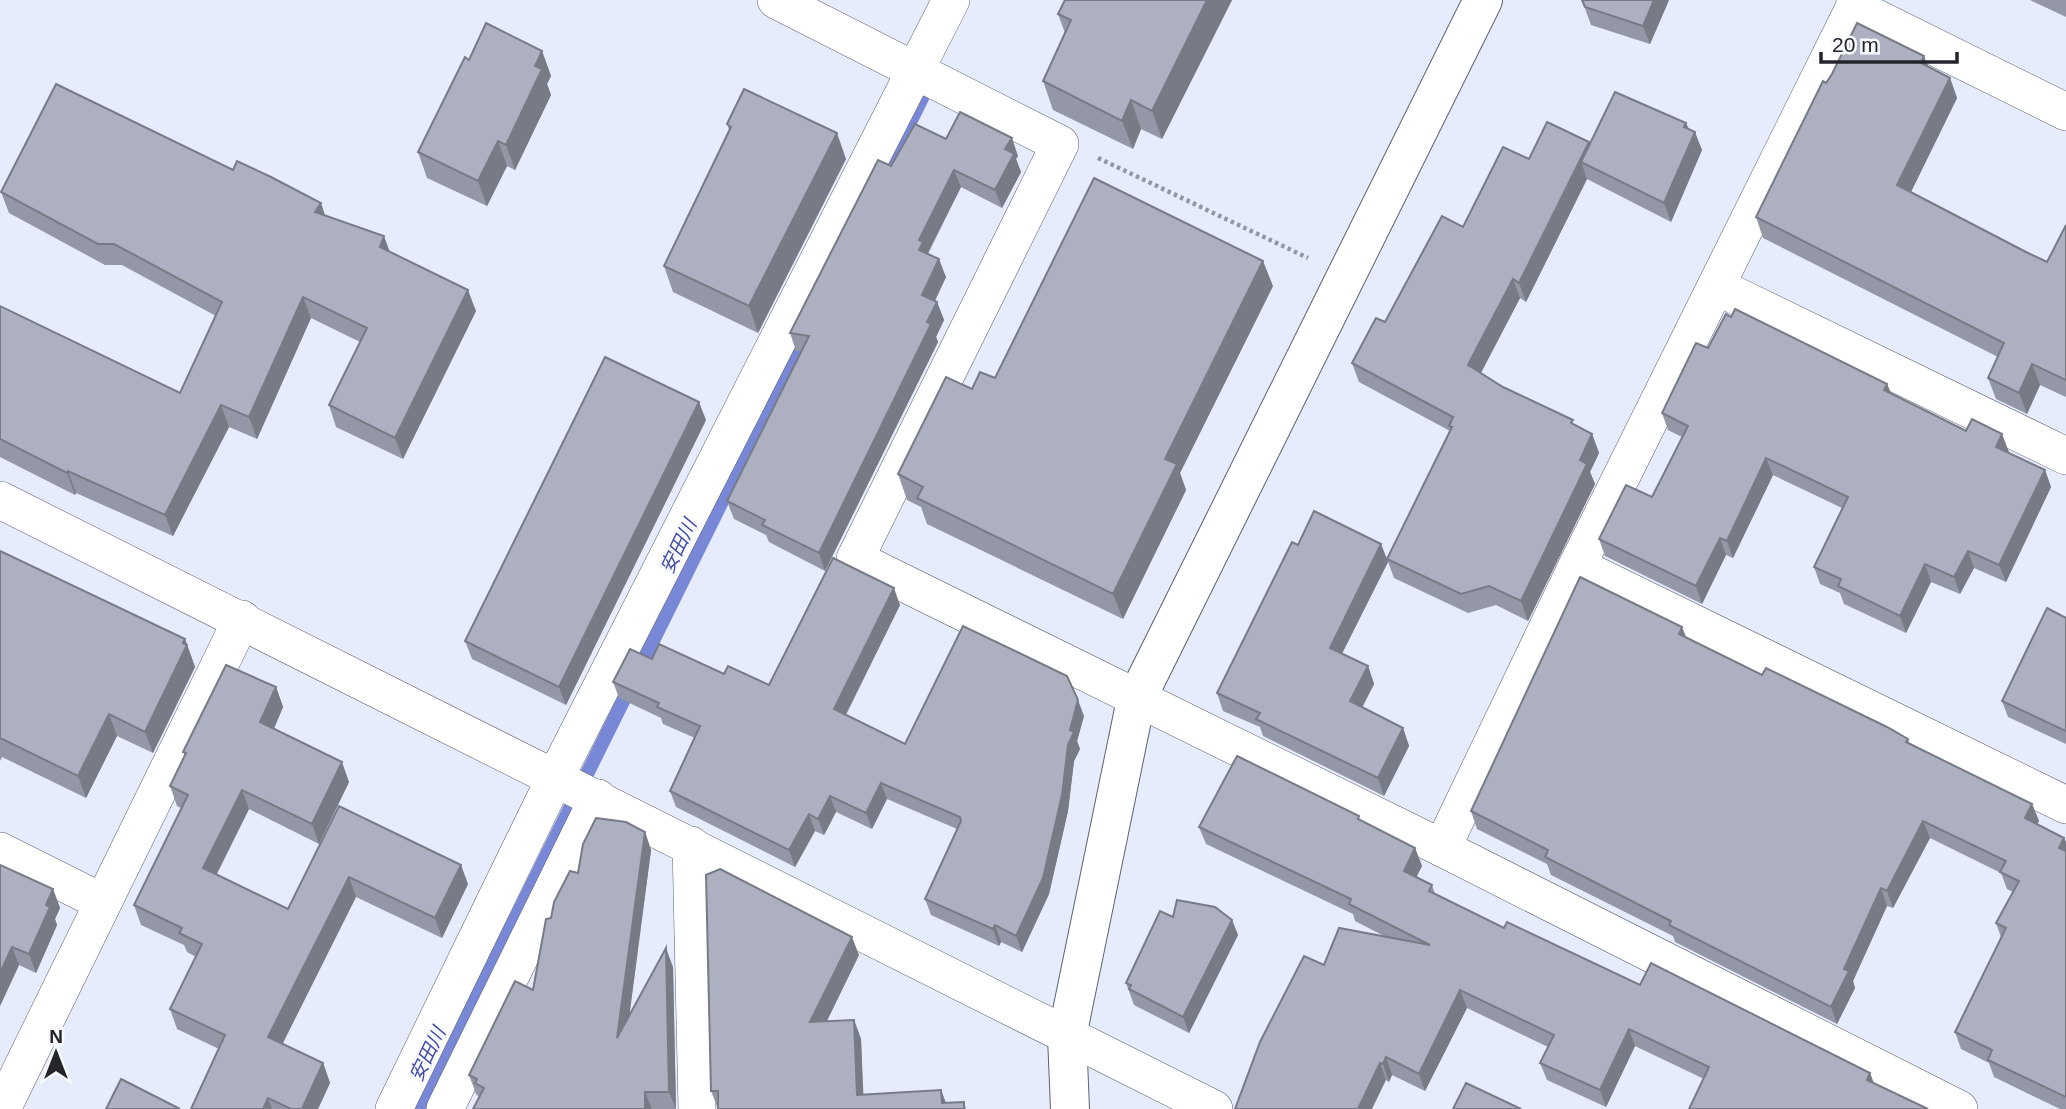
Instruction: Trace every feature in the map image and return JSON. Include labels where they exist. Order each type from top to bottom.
[{"type":"street","points":[[776,0],[1060,144],[855,559],[1136,700],[1441,848],[1959,1109]]},
{"type":"street","points":[[394,1109],[556,776],[929,79],[951,0]]},
{"type":"street","points":[[1070,1109],[1067,1035],[1136,700],[1483,0]]},
{"type":"street","points":[[1441,848],[1577,566],[1856,4],[2066,112]]},
{"type":"street","points":[[1716,286],[2066,456]]},
{"type":"street","points":[[0,500],[556,776],[1214,1109]]},
{"type":"street","points":[[1577,566],[2066,805]]},
{"type":"street","points":[[2,1109],[242,619]]},
{"type":"street","points":[[412,1072],[449,1101],[598,798]]},
{"type":"street","points":[[691,845],[697,1109]]},
{"type":"street","points":[[0,852],[102,902]]},
{"type":"street","points":[[464,965],[506,986]]},
{"type":"street","points":[[437,1020],[480,1039]]},
{"type":"path","points":[[1060,144],[1084,151],[1347,276]]},
{"type":"building","points":[[1065,0],[1207,0],[1152,111],[1131,100],[1122,121],[1043,81],[1071,20],[1058,14]]},
{"type":"building","points":[[1582,0],[1654,0],[1643,26],[1585,7]]},
{"type":"building","points":[[486,23],[542,51],[535,66],[542,69],[506,145],[498,141],[478,181],[418,152],[465,57],[469,60]]},
{"type":"building","points":[[1857,23],[1924,56],[1921,63],[1950,78],[1897,185],[2047,262],[2066,225],[2066,380],[2032,364],[2019,393],[1988,378],[2004,343],[1756,217],[1823,81],[1826,83],[1832,74]]},
{"type":"building","points":[[56,84],[233,170],[237,161],[271,177],[321,203],[315,212],[384,236],[380,247],[468,290],[395,438],[329,405],[367,328],[303,297],[249,417],[221,405],[165,515],[68,471],[67,473],[0,439],[0,306],[180,393],[222,302],[114,244],[98,244],[1,192]]},
{"type":"building","points":[[744,89],[837,133],[749,306],[664,266],[731,127],[727,124]]},
{"type":"building","points":[[1615,92],[1686,123],[1684,127],[1695,132],[1664,203],[1581,162]]},
{"type":"building","points":[[960,112],[1012,138],[1005,149],[1014,154],[995,190],[954,170],[919,240],[923,242],[919,250],[939,259],[922,295],[937,302],[927,322],[931,324],[819,553],[762,525],[765,520],[727,501],[809,336],[790,333],[878,160],[891,166],[915,124],[946,139]]},
{"type":"building","points":[[1547,122],[1589,142],[1519,283],[1513,279],[1468,365],[1503,387],[1573,420],[1571,423],[1592,434],[1580,460],[1587,464],[1521,601],[1489,586],[1461,594],[1387,559],[1452,427],[1449,426],[1453,417],[1352,363],[1376,318],[1385,322],[1442,216],[1463,227],[1503,147],[1529,159]]},
{"type":"building","points":[[1094,178],[1263,261],[1165,459],[1177,464],[1113,594],[917,498],[923,487],[898,474],[946,377],[972,389],[980,372],[995,378]]},
{"type":"building","points":[[1735,309],[1887,384],[1884,390],[1966,431],[1972,419],[2002,434],[1996,447],[2045,470],[1999,565],[1968,551],[1954,577],[1925,564],[1900,616],[1838,586],[1841,579],[1814,567],[1848,497],[1766,458],[1727,541],[1720,538],[1696,586],[1599,539],[1626,485],[1652,497],[1688,426],[1662,413],[1696,343],[1708,348],[1726,314],[1731,317]]},
{"type":"building","points":[[605,357],[699,402],[559,687],[465,641]]},
{"type":"building","points":[[1314,511],[1381,544],[1330,648],[1368,666],[1350,701],[1403,728],[1378,778],[1256,719],[1260,713],[1217,693],[1292,542],[1298,545]]},
{"type":"building","points":[[0,551],[185,639],[183,643],[187,645],[145,732],[109,714],[78,776],[0,738]]},
{"type":"building","points":[[833,558],[894,588],[834,709],[905,744],[963,626],[1067,676],[1078,700],[1070,730],[1074,732],[1068,745],[1062,795],[1043,878],[1016,936],[995,925],[993,929],[925,899],[961,821],[960,817],[881,783],[866,813],[830,796],[818,819],[809,814],[789,850],[670,791],[700,726],[657,707],[659,703],[613,682],[630,649],[652,659],[659,644],[724,674],[728,666],[769,685]]},
{"type":"building","points":[[1580,577],[1682,627],[1679,634],[1762,675],[1766,668],[1887,727],[1908,739],[1906,742],[2032,804],[2025,818],[2064,838],[2059,848],[2066,851],[2066,1097],[1988,1060],[1992,1050],[1955,1032],[2006,928],[1996,923],[2019,881],[2000,872],[2006,861],[1923,821],[1887,891],[1881,888],[1844,969],[1849,971],[1831,1007],[1669,925],[1671,921],[1545,857],[1548,850],[1471,811]]},
{"type":"building","points":[[2047,608],[2066,618],[2066,731],[2002,701]]},
{"type":"building","points":[[226,665],[276,687],[260,722],[342,762],[312,824],[242,790],[203,868],[288,909],[339,806],[461,865],[435,918],[349,877],[268,1037],[323,1063],[302,1109],[291,1109],[268,1098],[263,1109],[191,1109],[225,1035],[170,1009],[202,944],[179,933],[182,928],[134,905],[188,795],[170,786],[186,753],[183,752]]},
{"type":"building","points":[[1237,756],[1359,816],[1358,819],[1415,848],[1404,871],[1432,885],[1429,891],[1504,928],[1507,922],[1640,985],[1651,963],[1870,1073],[1867,1080],[1928,1109],[1689,1109],[1709,1067],[1629,1029],[1600,1090],[1540,1063],[1554,1035],[1460,990],[1419,1074],[1386,1057],[1383,1064],[1380,1063],[1358,1109],[1235,1109],[1260,1042],[1304,956],[1324,965],[1339,928],[1430,945],[1349,904],[1351,899],[1199,827]]},
{"type":"building","points":[[596,818],[626,822],[645,832],[617,1038],[666,948],[669,1092],[645,1092],[645,1109],[473,1109],[484,1088],[475,1083],[477,1079],[469,1075],[515,981],[533,990],[546,919],[551,918],[554,902],[570,871],[578,873],[583,844]]},
{"type":"building","points":[[0,865],[53,889],[46,905],[50,907],[29,954],[12,947],[0,973]]},
{"type":"building","points":[[720,869],[852,937],[810,1022],[854,1020],[857,1095],[941,1090],[942,1103],[964,1102],[964,1109],[718,1109],[718,1091],[711,1091],[706,875]]},
{"type":"building","points":[[1177,900],[1215,907],[1232,920],[1183,1017],[1129,989],[1131,985],[1126,983],[1160,911],[1173,917]]},
{"type":"building","points":[[121,1079],[180,1109],[106,1109]]},
{"type":"building","points":[[1466,1083],[1521,1109],[1453,1109]]},
{"type":"waterway","name":"安田川","points":[[881,181],[931,80]]},
{"type":"waterway","name":"安田川","points":[[421,1109],[805,334]]}]
